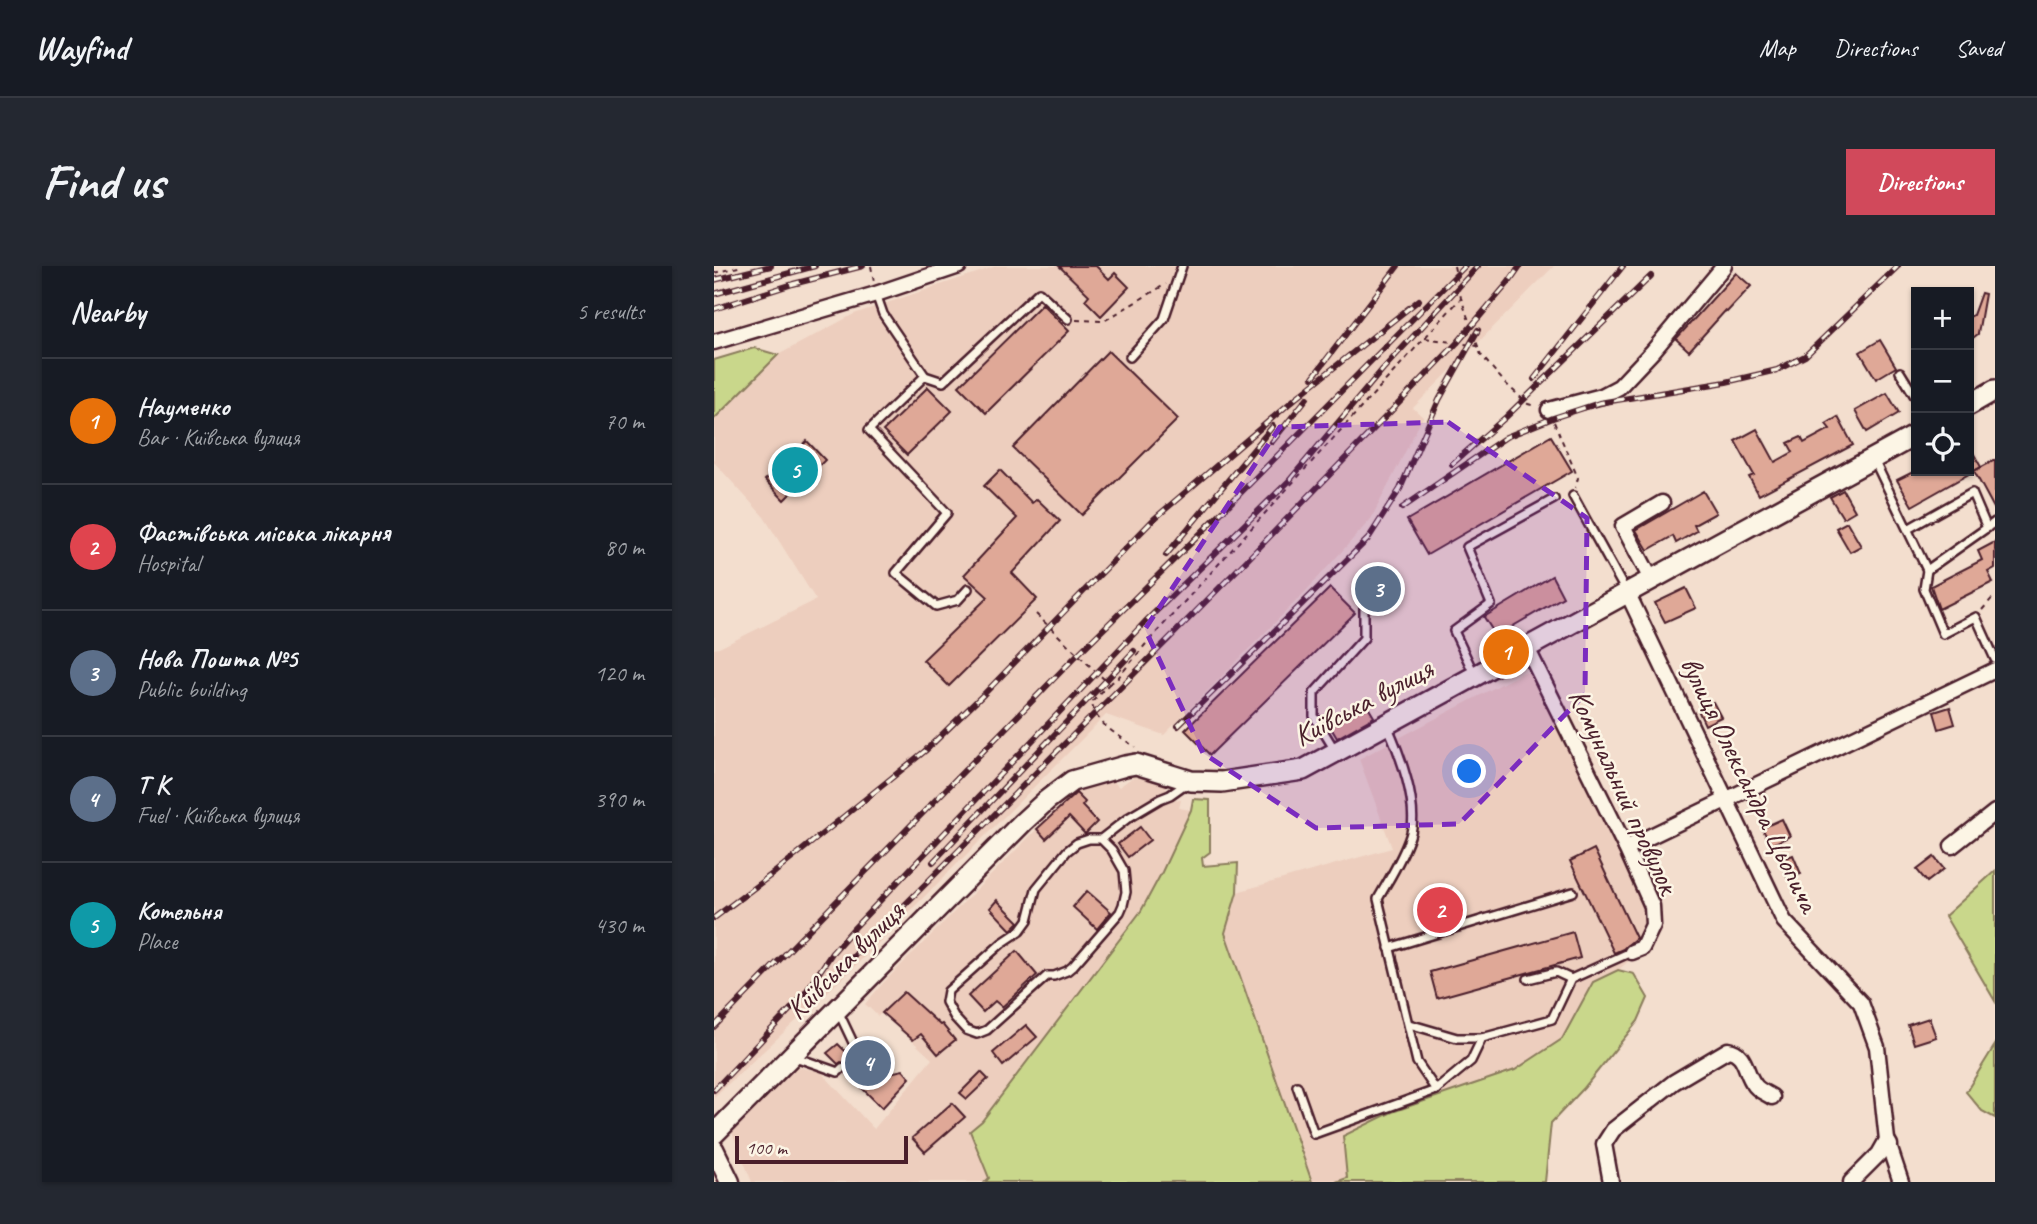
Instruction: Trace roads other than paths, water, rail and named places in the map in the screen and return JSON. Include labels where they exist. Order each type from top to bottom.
[{"type":"main road","points":[[1974,402],[1995,390]]},
{"type":"main road","name":"Київська вулиця","points":[[714,1134],[1023,822],[1072,781],[1136,764],[1191,781],[1222,782],[1303,770],[1911,438]]},
{"type":"street","points":[[714,342],[876,294],[959,266]]},
{"type":"street","points":[[1549,410],[1602,396],[1619,387],[1724,266]]},
{"type":"street","points":[[1652,581],[1623,526],[1662,503]]},
{"type":"street","name":"вулиця Олександра Цьопича","points":[[1628,594],[1784,921],[1861,1003],[1877,1047],[1887,1140],[1901,1182]]},
{"type":"street","name":"Комунальний провулок","points":[[1527,648],[1652,906],[1653,925],[1642,948],[1632,952]]},
{"type":"street","points":[[1626,848],[1995,670]]},
{"type":"street","points":[[1952,846],[1995,811]]},
{"type":"street","points":[[1611,1182],[1604,1144],[1613,1130],[1674,1082],[1728,1050],[1740,1055],[1754,1086],[1772,1097]]},
{"type":"street","points":[[1851,1182],[1879,1154],[1887,1140]]},
{"type":"street","points":[[1887,1140],[1911,1182]]},
{"type":"street","points":[[714,1149],[730,1182]]},
{"type":"lane","points":[[1130,357],[1164,319],[1182,266]]},
{"type":"lane","points":[[876,294],[883,314],[925,376],[943,382],[1038,292],[1068,319]]},
{"type":"lane","points":[[1899,372],[1911,390]]},
{"type":"lane","points":[[925,376],[869,430],[947,513],[896,573],[936,606],[958,600],[968,589]]},
{"type":"lane","points":[[1874,459],[1927,570],[1924,589],[1943,634],[1976,617],[1995,659]]},
{"type":"lane","points":[[1908,529],[1972,493],[1987,528]]},
{"type":"lane","points":[[1573,496],[1628,594]]},
{"type":"lane","points":[[1476,677],[1454,631],[1491,604],[1468,547],[1554,499]]},
{"type":"lane","points":[[1927,570],[1995,522]]},
{"type":"lane","points":[[1336,752],[1314,716],[1314,693],[1364,638],[1364,609]]},
{"type":"lane","points":[[1387,725],[1399,752],[1411,802],[1411,833],[1378,899],[1418,1062],[1436,1090]]},
{"type":"lane","points":[[1101,839],[1112,850],[1124,871],[1126,892],[1120,912],[1067,971],[1054,976],[1047,975],[987,1030],[977,1034],[966,1030],[946,1002],[947,991],[1002,943],[1020,931],[1028,920],[1036,889],[1067,851],[1088,839],[1101,839],[1128,818],[1191,781]]},
{"type":"lane","points":[[1389,948],[1573,892]]},
{"type":"lane","points":[[1409,1024],[1457,1038],[1482,1038],[1552,1019],[1572,979],[1632,952]]},
{"type":"lane","points":[[1528,979],[1556,972],[1572,979]]},
{"type":"lane","points":[[838,1010],[858,1053],[852,1058]]},
{"type":"lane","points":[[1297,1086],[1314,1134],[1436,1090],[1471,1061],[1482,1038]]},
{"type":"lane","points":[[791,1055],[838,1072],[842,1068]]},
{"type":"railway","points":[[714,280],[771,266]]},
{"type":"railway","points":[[714,294],[815,266]]},
{"type":"railway","points":[[714,309],[793,284],[863,266]]},
{"type":"railway","points":[[1313,377],[1398,266]]},
{"type":"railway","points":[[714,1027],[1078,654],[1465,266]]},
{"type":"railway","points":[[714,1090],[804,995],[832,953],[855,927],[1145,622],[1289,481],[1383,369],[1478,266]]},
{"type":"railway","points":[[842,968],[1247,560],[1457,343],[1520,266]]},
{"type":"railway","points":[[1534,379],[1623,266]]},
{"type":"railway","points":[[1402,508],[1506,437],[1553,418],[1599,403],[1726,382],[1777,370],[1805,356],[1898,266]]},
{"type":"railway","points":[[1452,464],[1506,417],[1651,276]]},
{"type":"railway","points":[[714,918],[925,751],[1154,519],[1297,397],[1419,300]]},
{"type":"railway","points":[[1178,726],[1368,539],[1400,489],[1439,400],[1478,330]]},
{"type":"railway","points":[[1272,442],[1307,398]]},
{"type":"railway","points":[[1166,555],[1273,426]]},
{"type":"railway","points":[[933,862],[1134,651]]},
{"type":"place","name":"Котельня","points":[[795,470]]},
{"type":"place","name":"Нова Пошта №5","points":[[1378,589]]},
{"type":"place","name":"Науменко","points":[[1506,652]]},
{"type":"place","name":"Фастівська міська лікарня","points":[[1440,910]]},
{"type":"place","name":"Т К","points":[[868,1063]]}]
